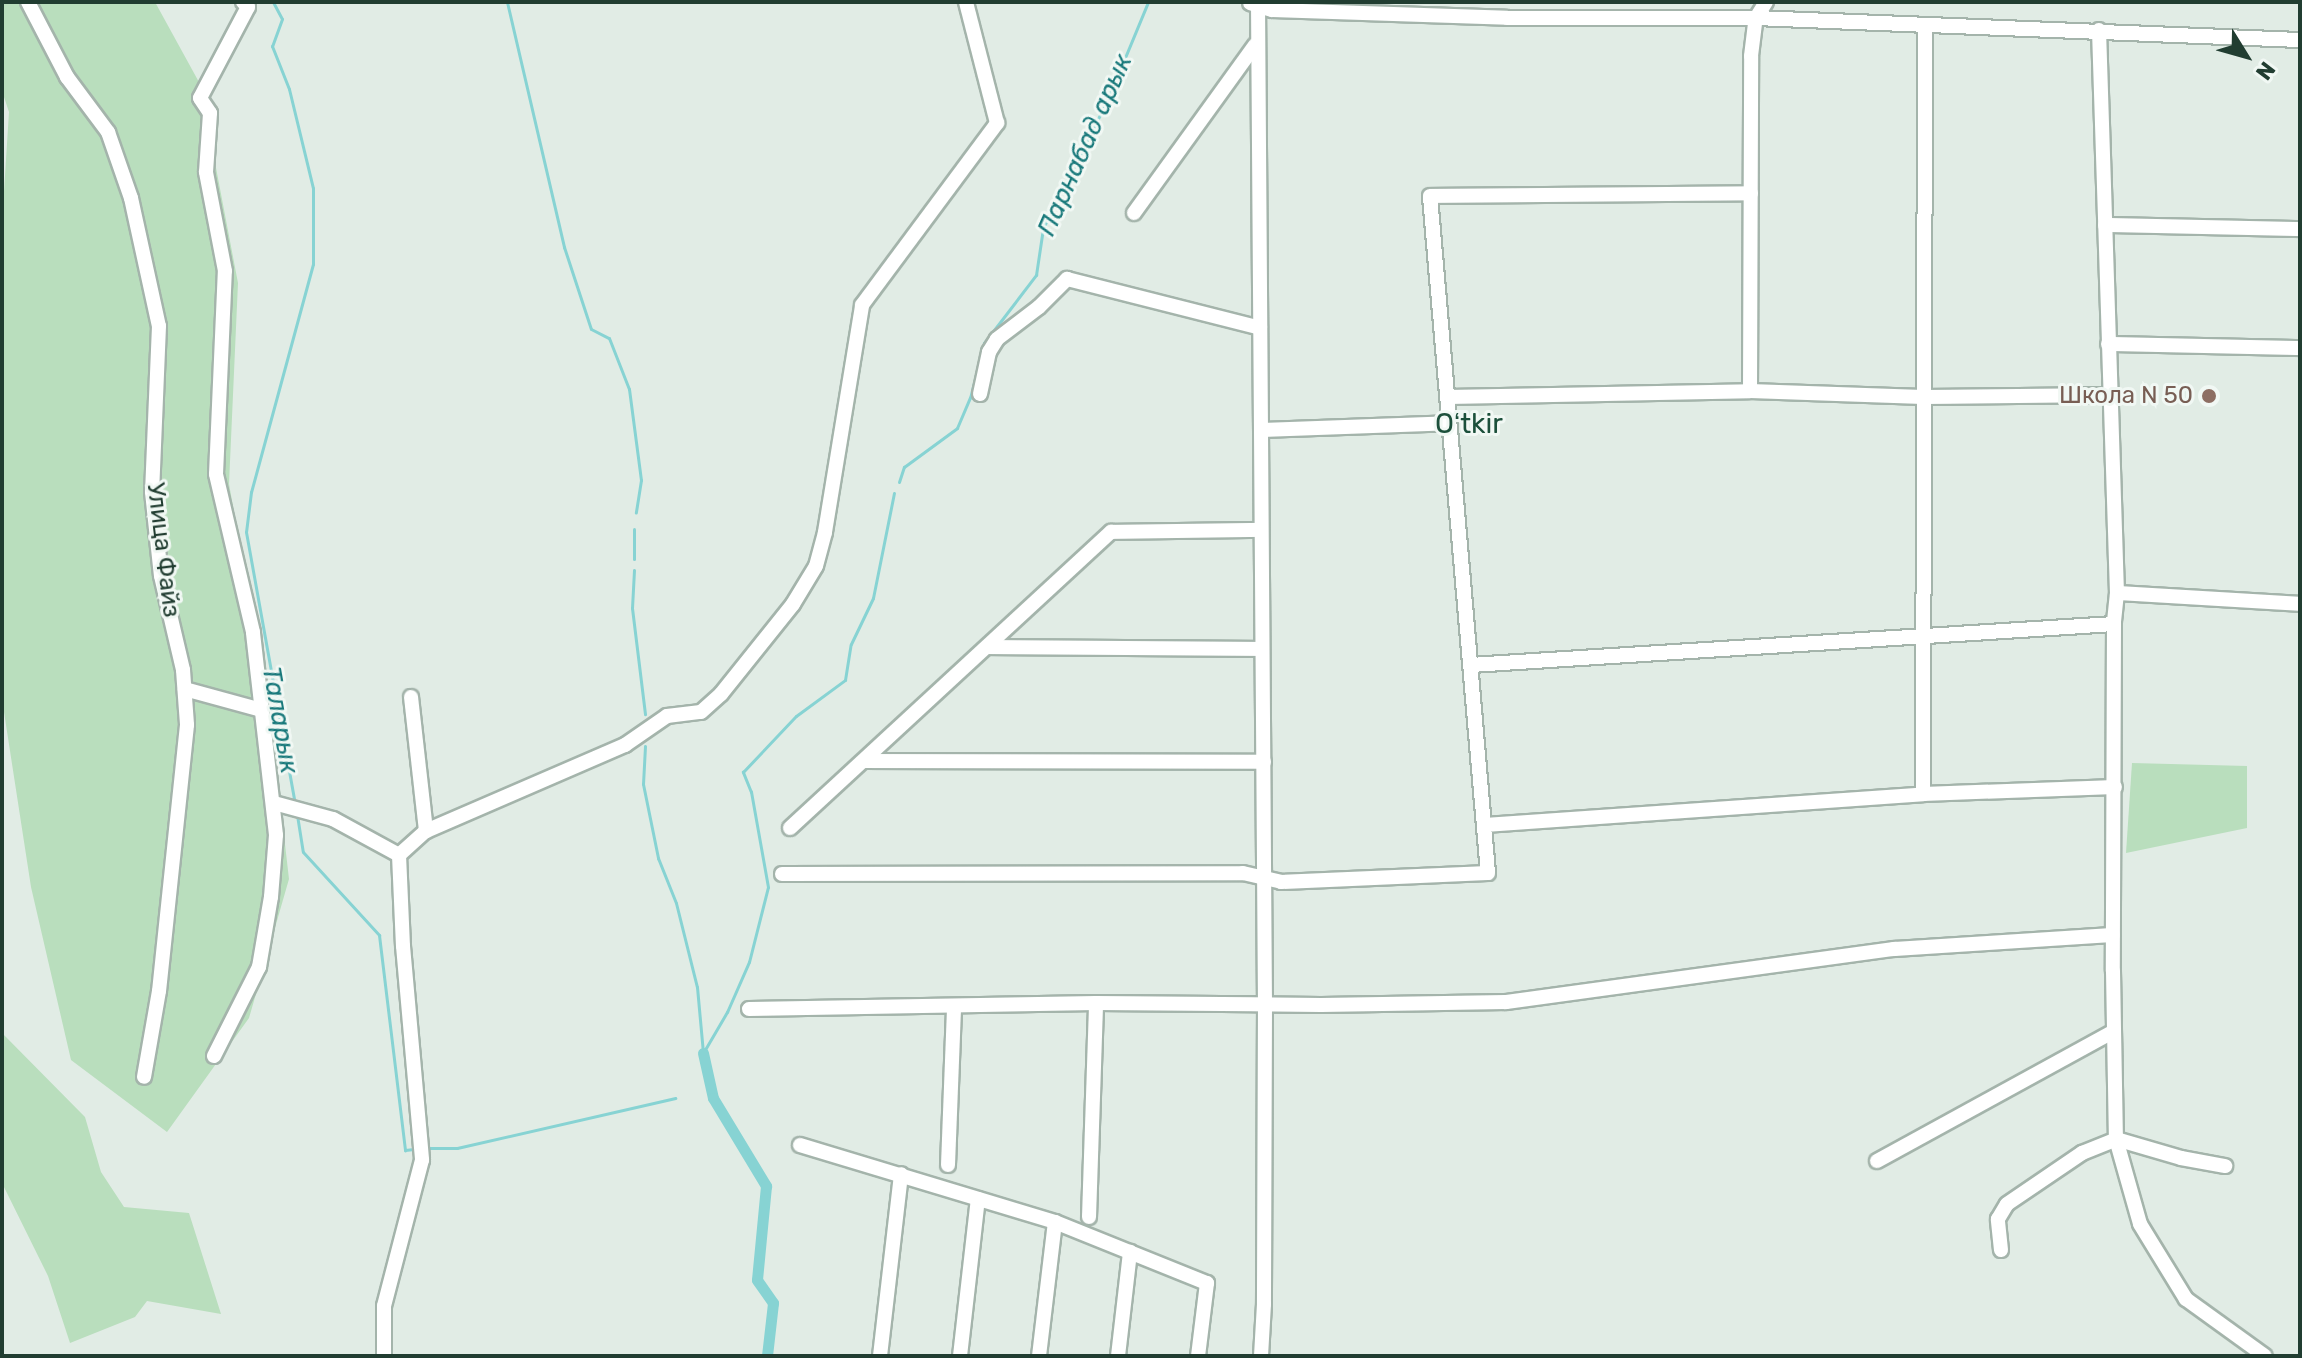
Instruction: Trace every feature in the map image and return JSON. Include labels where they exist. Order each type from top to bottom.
[{"type":"street","name":"Улица Файз","points":[[28,2],[67,77],[108,132],[131,198],[159,326],[152,492],[161,576],[185,689],[187,725],[159,991],[144,1077]]},
{"type":"street","points":[[214,1056],[259,967],[287,805],[262,710],[253,632],[216,474],[225,271],[206,172],[210,113],[200,98],[248,7],[243,2]]},
{"type":"street","points":[[399,855],[426,831],[625,745],[667,716],[701,712],[721,694],[793,604],[816,566],[825,532],[862,305],[997,123],[966,2]]},
{"type":"street","points":[[1750,391],[1751,56],[1756,18],[1766,2]]},
{"type":"street","points":[[1261,1356],[1264,1304],[1264,762],[1254,3],[1272,10],[1507,18],[1756,18],[2300,40]]},
{"type":"street","points":[[1923,794],[1925,25]]},
{"type":"street","points":[[2099,30],[2117,593],[2114,624],[2113,935],[2116,1139],[2140,1224],[2186,1299],[2265,1356]]},
{"type":"street","points":[[1134,213],[1255,45]]},
{"type":"street","points":[[782,874],[1243,873],[1281,882],[1488,873],[1430,196],[1751,193]]},
{"type":"street","points":[[2105,225],[2300,229]]},
{"type":"street","points":[[980,394],[989,352],[997,339],[1039,307],[1067,279],[1260,328]]},
{"type":"street","points":[[2108,344],[2300,348]]},
{"type":"street","points":[[1448,397],[1750,391],[1923,397],[2109,395]]},
{"type":"street","points":[[1262,430],[1449,423]]},
{"type":"street","points":[[790,828],[1111,532],[1261,530]]},
{"type":"street","points":[[2117,593],[2300,604]]},
{"type":"street","points":[[1471,665],[2114,624]]},
{"type":"street","points":[[989,647],[1262,649]]},
{"type":"street","points":[[185,689],[262,710]]},
{"type":"street","points":[[411,697],[426,831]]},
{"type":"street","points":[[864,761],[1264,762]]},
{"type":"street","points":[[1485,825],[1923,794],[2115,787]]},
{"type":"street","points":[[287,805],[333,819],[399,855]]},
{"type":"street","points":[[384,1356],[384,1306],[422,1160],[403,946],[399,855]]},
{"type":"street","points":[[749,1009],[1096,1003],[1265,1005],[1506,1002],[1894,949],[2113,935]]},
{"type":"street","points":[[1089,1217],[1096,1003]]},
{"type":"street","points":[[948,1165],[954,1006]]},
{"type":"street","points":[[1877,1161],[2113,1032]]},
{"type":"street","points":[[2001,1250],[1998,1219],[2007,1204],[2082,1153],[2116,1139],[2181,1158],[2225,1166]]},
{"type":"street","points":[[800,1145],[1055,1222],[1207,1283],[1198,1356]]},
{"type":"street","points":[[880,1356],[901,1174]]},
{"type":"street","points":[[960,1356],[978,1199]]},
{"type":"street","points":[[1039,1356],[1055,1222]]},
{"type":"street","points":[[1118,1356],[1130,1252]]},
{"type":"green space","points":[[2,2],[155,2],[200,84],[238,283],[229,484],[269,705],[289,879],[249,1018],[167,1132],[71,1060],[31,887],[2,699],[2,223],[9,112],[2,91]]},
{"type":"green space","points":[[2132,763],[2247,766],[2247,828],[2126,853]]},
{"type":"green space","points":[[2,1033],[85,1117],[101,1172],[124,1207],[189,1213],[221,1314],[147,1301],[135,1317],[70,1343],[48,1276],[2,1183]]},
{"type":"waterway","name":"Таларык","points":[[273,2],[282,19],[272,46],[289,89],[313,188],[313,264],[251,492],[246,532],[295,804]]},
{"type":"waterway","points":[[507,2],[564,247],[591,329],[609,338],[629,389],[641,480],[636,513]]},
{"type":"waterway","name":"Парнабад арык","points":[[899,482],[904,467],[957,428],[970,398],[984,343],[1036,275],[1043,228],[1107,101],[1148,2]]},
{"type":"waterway","name":"Парнабад арык","points":[[703,1053],[727,1012],[749,962],[768,887],[751,792],[743,772],[796,716],[845,680],[851,644],[873,598],[894,493]]},
{"type":"waterway","points":[[634,529],[634,559]]},
{"type":"waterway","points":[[634,570],[632,608],[645,714]]},
{"type":"waterway","points":[[645,746],[643,784],[658,858],[676,903],[697,987],[703,1053]]},
{"type":"waterway","name":"Таларык","points":[[297,815],[303,852],[379,935],[405,1150],[414,1149]]},
{"type":"waterway","name":"Парнабад арык","points":[[703,1053],[713,1098],[766,1186],[757,1280],[773,1303],[767,1356]]},
{"type":"waterway","name":"Таларык","points":[[426,1148],[457,1148],[675,1098]]},
{"type":"place","name":"Школа N 50","points":[[2209,396]]},
{"type":"district","name":"Oʻtkir","points":[[1469,424]]}]
